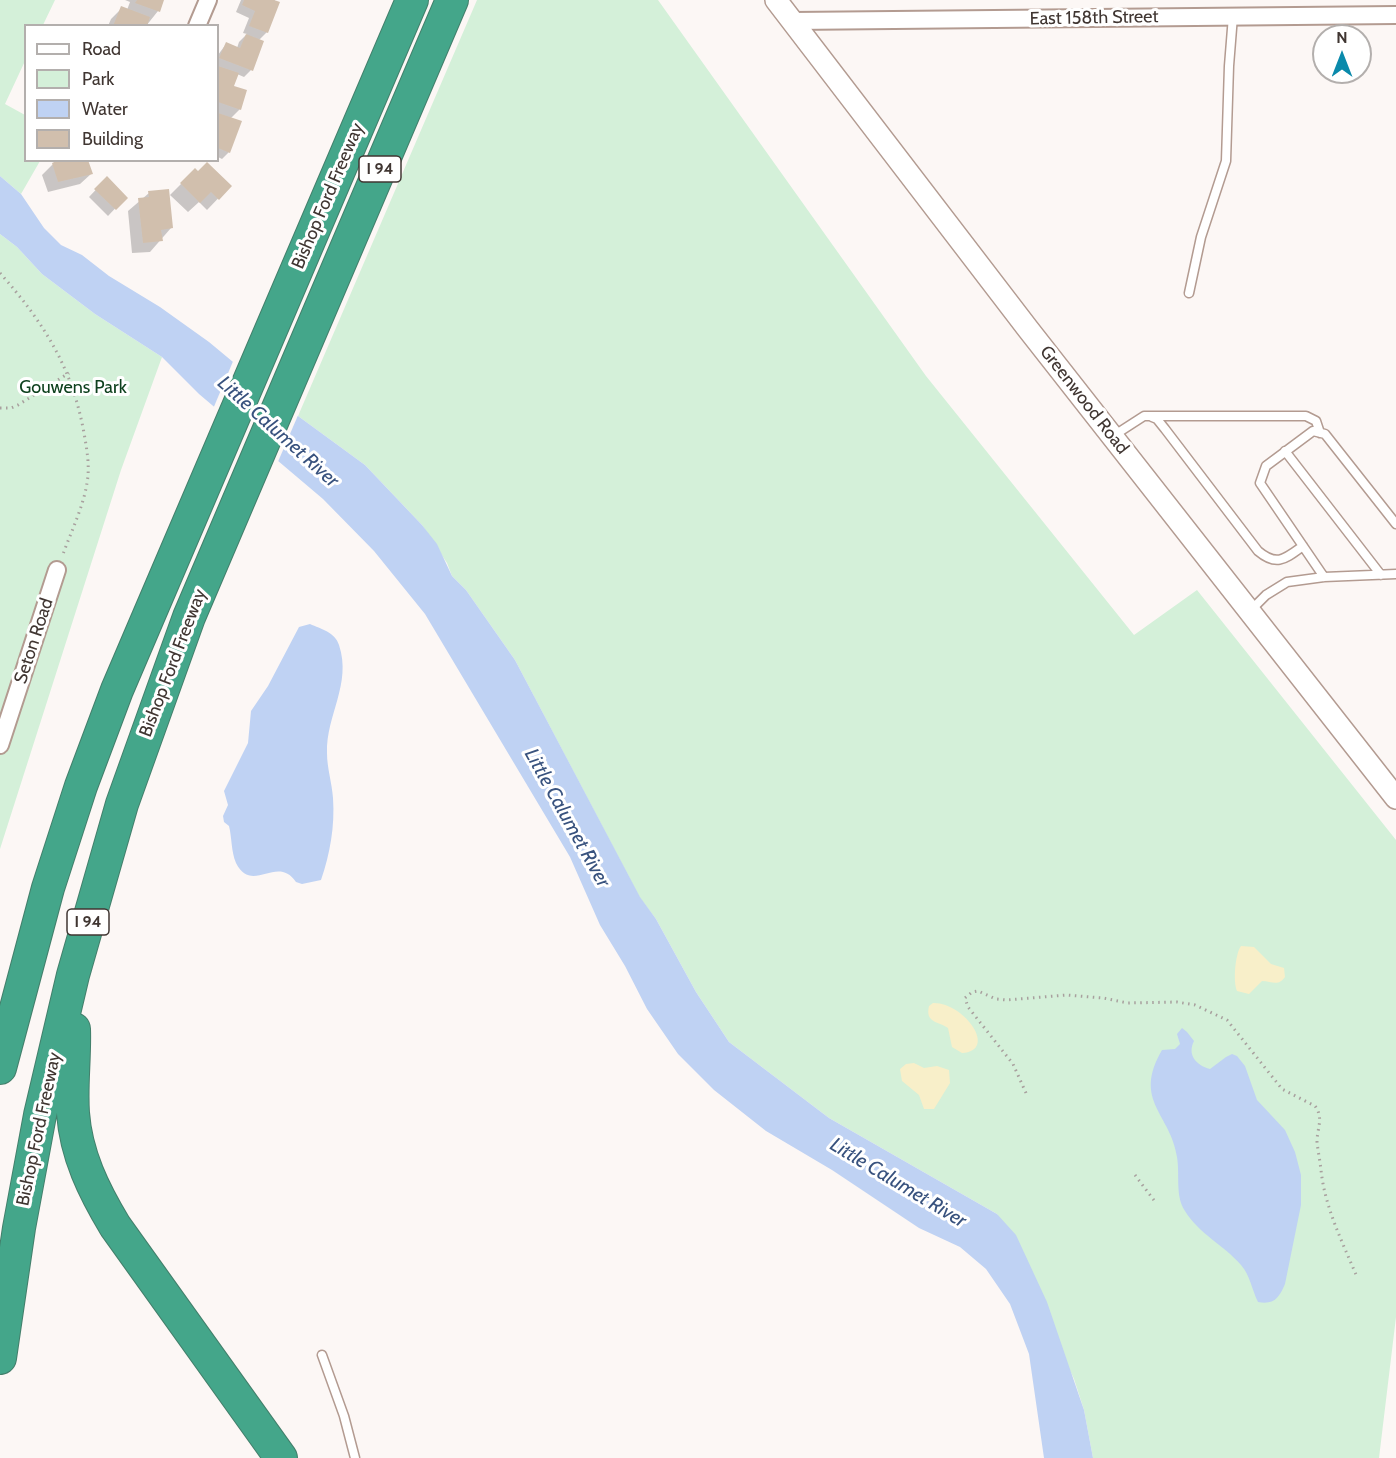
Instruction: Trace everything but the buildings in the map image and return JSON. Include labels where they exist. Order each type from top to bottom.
[{"type":"highway","name":"Bishop Ford Freeway","points":[[1,1062],[48,888],[81,786],[134,649],[412,0]]},
{"type":"highway","name":"Bishop Ford Freeway","points":[[0,1358],[19,1228],[40,1115],[73,975],[119,814],[189,616],[452,0]]},
{"type":"highway","points":[[73,975],[75,1039],[72,1067],[73,1115],[80,1153],[95,1191],[115,1226],[281,1458]]},
{"type":"street","points":[[198,24],[208,0]]},
{"type":"street","name":"Greenwood Road","points":[[776,0],[1112,436],[1396,798]]},
{"type":"street","name":"East 158th Street","points":[[793,21],[1233,8],[1396,15]]},
{"type":"street","name":"Seton Road","points":[[0,745],[57,570]]},
{"type":"lane","points":[[1189,293],[1201,237],[1226,161],[1233,8]]},
{"type":"lane","points":[[1112,436],[1140,417],[1306,416],[1316,421],[1320,433]]},
{"type":"lane","points":[[1152,417],[1157,419],[1165,429],[1258,551],[1271,561],[1277,561],[1303,546]]},
{"type":"lane","points":[[1324,577],[1260,483],[1266,466],[1313,431],[1325,435],[1396,524]]},
{"type":"lane","points":[[1285,452],[1381,575]]},
{"type":"lane","points":[[1249,611],[1266,595],[1287,582],[1324,577],[1396,574]]},
{"type":"lane","points":[[322,1354],[356,1458]]},
{"type":"path","points":[[0,273],[51,340],[69,373],[83,426],[89,467],[87,484],[57,570]]},
{"type":"path","points":[[0,408],[11,408],[18,405],[69,373]]},
{"type":"path","points":[[1026,1092],[1013,1064],[968,1007],[965,998],[967,995],[978,991],[996,999],[1006,1000],[1067,995],[1138,1004],[1177,1002],[1195,1005],[1218,1014],[1234,1027],[1282,1089],[1315,1106],[1318,1110],[1320,1121],[1317,1144],[1323,1191],[1333,1222],[1357,1276]]},
{"type":"path","points":[[1135,1175],[1155,1203]]},
{"type":"green space","points":[[0,0],[55,0],[43,24],[24,24],[24,63],[5,104],[24,114],[24,162],[39,162],[21,194],[0,176]]},
{"type":"green space","points":[[477,0],[658,0],[926,376],[1134,635],[1197,590],[1396,840],[1396,1317],[1379,1458],[1093,1458],[1084,1410],[1074,1379],[997,1214],[829,1118],[729,1042],[696,992],[656,919],[640,898],[515,660],[466,590],[452,576],[447,563],[422,525],[365,465],[298,416]]},
{"type":"green space","name":"Gouwens Park","points":[[0,234],[17,247],[42,274],[95,314],[162,357],[121,470],[0,849]]},
{"type":"sand","points":[[1241,946],[1254,947],[1271,964],[1284,968],[1285,977],[1277,983],[1262,981],[1249,994],[1237,991],[1235,968]]},
{"type":"sand","points":[[933,1003],[956,1010],[966,1018],[977,1036],[977,1044],[973,1050],[962,1053],[952,1047],[948,1028],[933,1021],[929,1016],[929,1006]]},
{"type":"sand","points":[[914,1063],[924,1068],[937,1066],[949,1070],[950,1083],[934,1109],[924,1109],[919,1095],[902,1081],[900,1069],[906,1064]]},
{"type":"water","name":"Little Calumet River","points":[[0,176],[21,194],[44,228],[61,245],[82,255],[109,276],[160,307],[209,342],[298,416],[365,465],[422,525],[437,544],[452,576],[466,590],[515,660],[640,897],[656,919],[696,992],[729,1042],[829,1118],[997,1214],[1016,1235],[1047,1302],[1084,1410],[1093,1458],[1044,1458],[1029,1354],[1010,1304],[986,1269],[960,1247],[919,1228],[832,1170],[766,1131],[714,1090],[678,1054],[647,1009],[600,925],[570,857],[425,614],[374,551],[323,499],[199,394],[162,357],[95,314],[42,274],[17,247],[0,234]]},
{"type":"water","points":[[310,624],[327,632],[337,641],[342,659],[342,673],[328,739],[327,759],[333,808],[329,850],[321,880],[302,884],[296,882],[289,874],[281,872],[249,876],[242,872],[234,858],[229,826],[224,822],[223,816],[228,805],[224,791],[248,743],[251,711],[268,686],[299,627]]},
{"type":"water","points":[[1182,1028],[1194,1041],[1192,1055],[1194,1059],[1205,1067],[1210,1069],[1232,1054],[1237,1056],[1245,1066],[1257,1100],[1285,1130],[1295,1152],[1301,1175],[1301,1205],[1285,1284],[1278,1297],[1272,1301],[1258,1302],[1249,1278],[1241,1265],[1197,1226],[1185,1211],[1180,1199],[1177,1157],[1168,1129],[1152,1095],[1151,1082],[1154,1067],[1162,1050],[1175,1049],[1180,1044],[1177,1034]]},
{"type":"pier","points":[[234,359],[299,413],[277,464],[213,409]]}]
